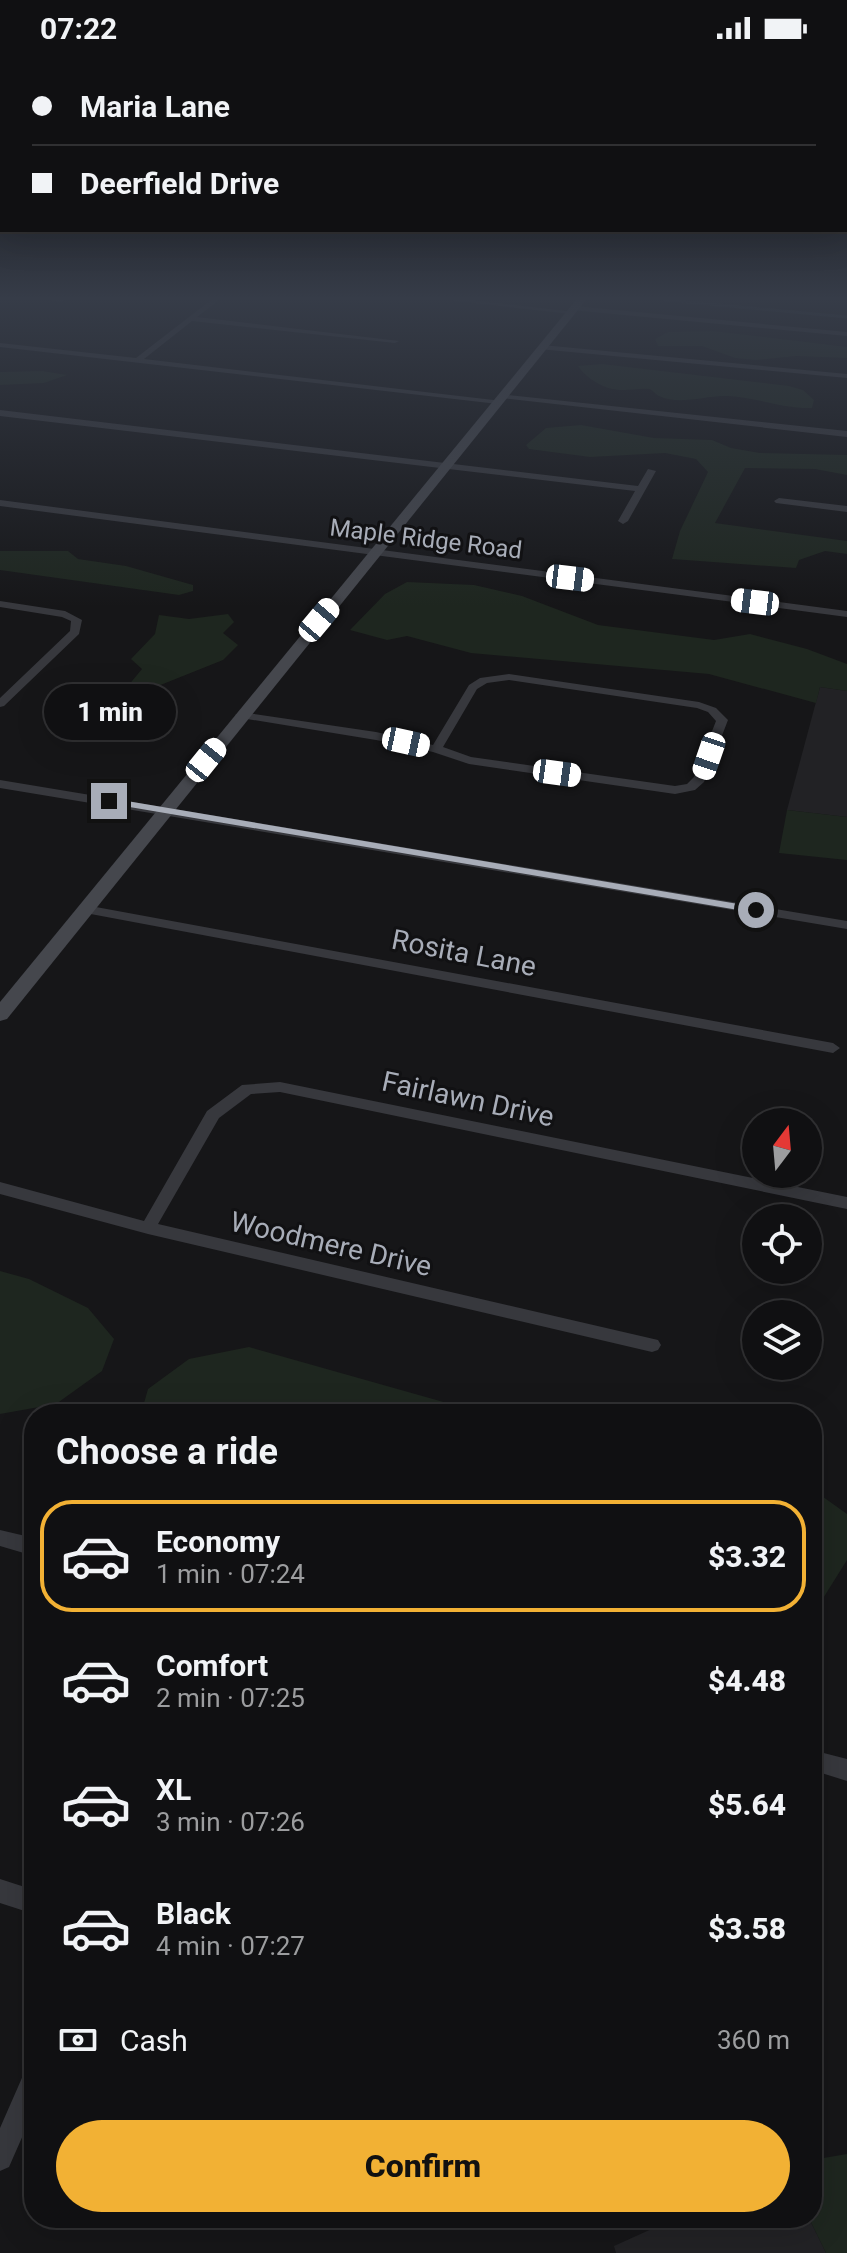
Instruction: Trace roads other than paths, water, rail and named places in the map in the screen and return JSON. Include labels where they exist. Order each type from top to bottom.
[{"type":"street","points":[[0,1015],[496,403]]},
{"type":"street","points":[[544,403],[847,434]]},
{"type":"street","points":[[0,413],[641,489]]},
{"type":"street","points":[[623,521],[651,471]]},
{"type":"street","points":[[779,501],[847,509]]},
{"type":"street","name":"Maple Ridge Road","points":[[0,503],[847,614]]},
{"type":"street","points":[[0,604],[65,614],[77,620],[75,632],[0,704]]},
{"type":"street","points":[[241,715],[376,736],[436,749],[469,760],[675,790],[691,787],[700,779],[722,720],[712,710],[699,705],[509,677],[484,680],[473,687],[436,749]]},
{"type":"street","points":[[0,686],[15,688]]},
{"type":"street","points":[[0,784],[847,925]]},
{"type":"street","name":"Rosita Lane","points":[[85,909],[833,1048]]},
{"type":"street","name":"Fairlawn Drive","points":[[148,1228],[213,1115],[247,1089],[280,1087],[847,1203]]},
{"type":"street","name":"Woodmere Drive","points":[[0,1188],[148,1228],[652,1345]]},
{"type":"street","points":[[0,1538],[24,1544]]},
{"type":"street","points":[[822,1763],[847,1770]]},
{"type":"street","points":[[0,1891],[24,1899]]},
{"type":"street","points":[[0,2158],[24,2103]]}]
